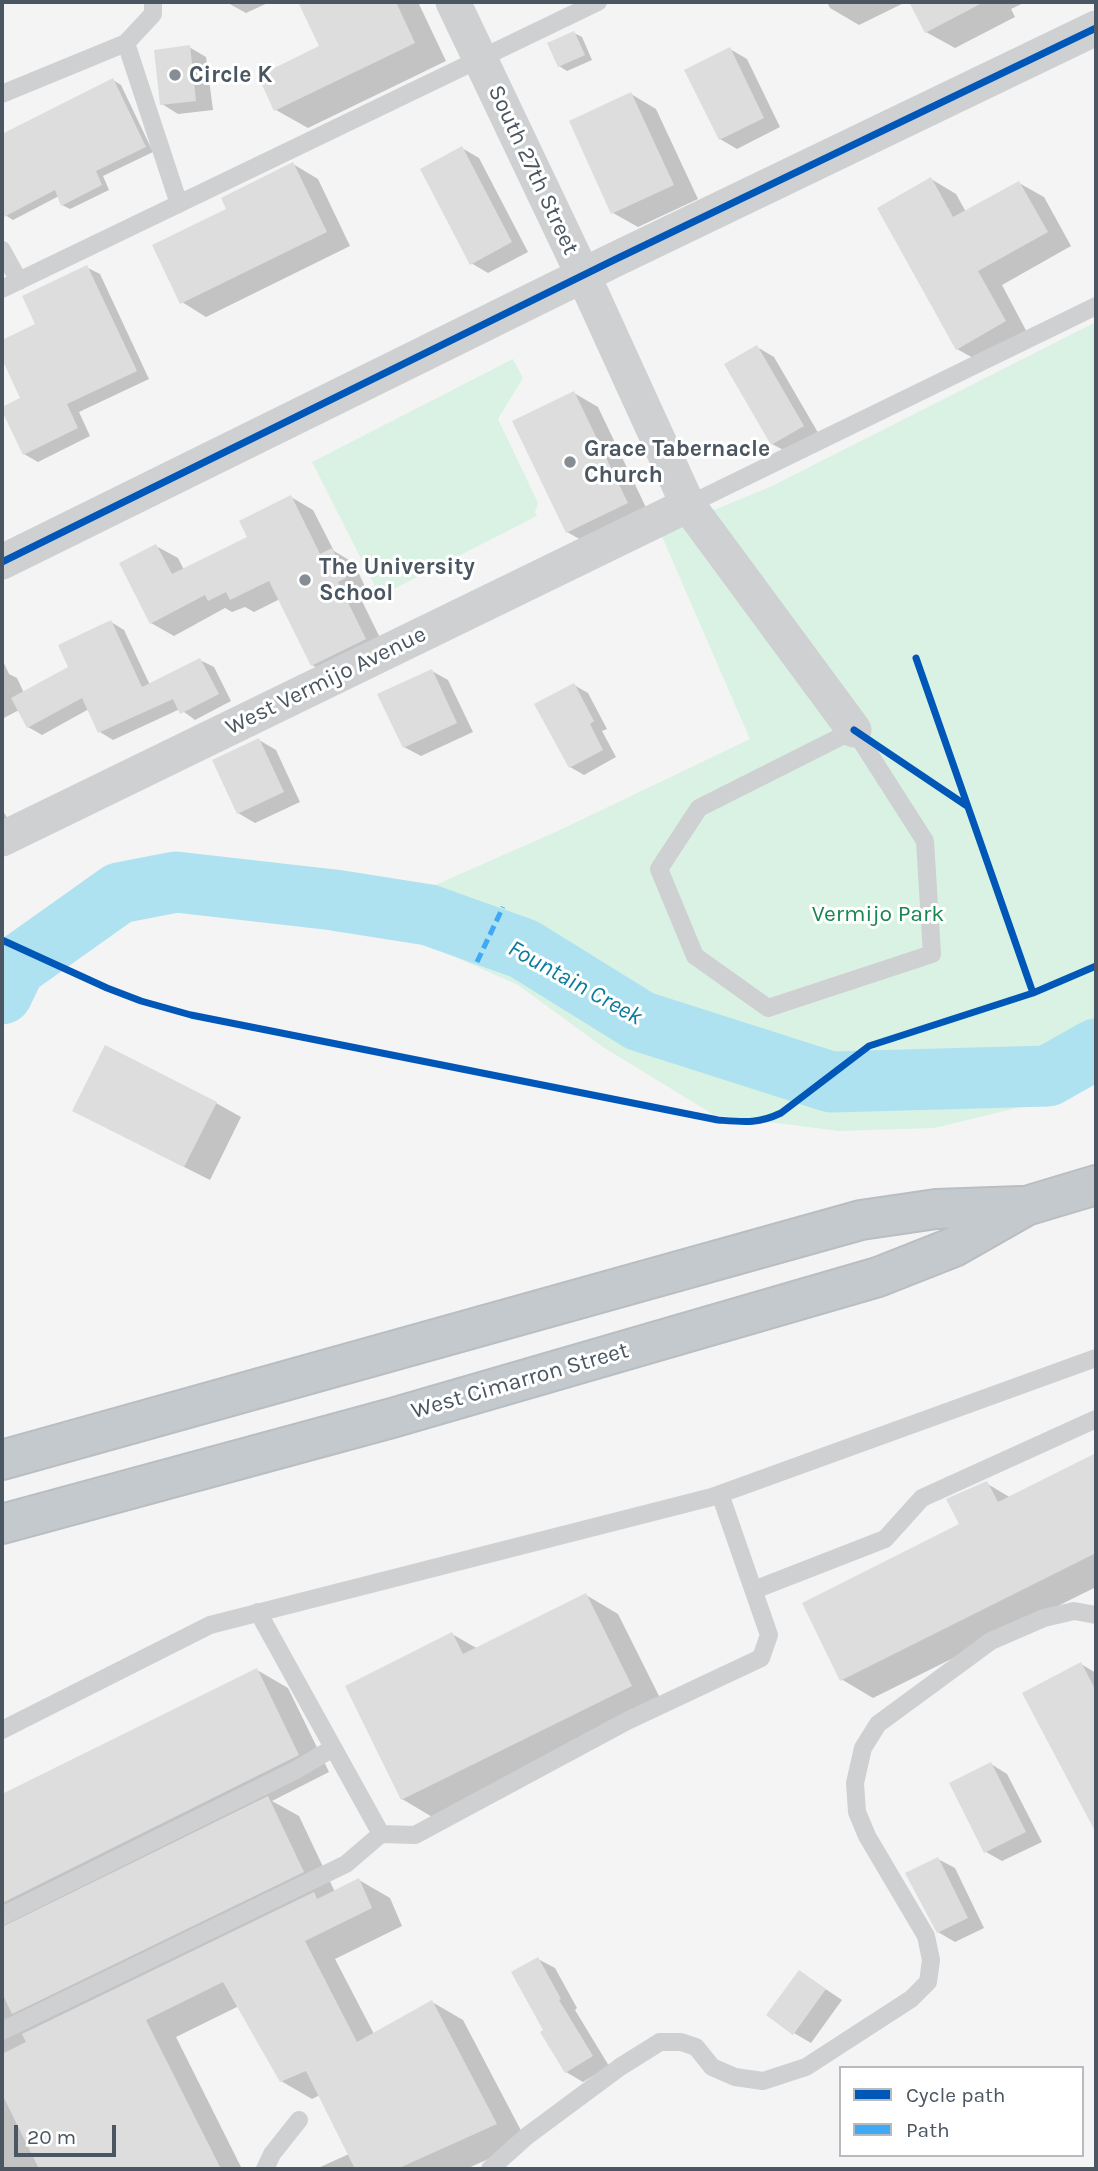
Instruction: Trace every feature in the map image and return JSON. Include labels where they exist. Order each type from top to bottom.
[{"type":"highway","name":"West Cimarron Street","points":[[2,1524],[392,1418],[878,1277],[954,1247],[1026,1206],[1096,1185]]},
{"type":"highway","name":"West Cimarron Street","points":[[2,1460],[861,1220],[936,1209],[1026,1206]]},
{"type":"street","name":"South 27th Street","points":[[453,2],[583,275],[688,505],[854,730]]},
{"type":"street","points":[[2,562],[583,275],[1096,28]]},
{"type":"street","name":"West Vermijo Avenue","points":[[2,839],[688,505]]},
{"type":"lane","points":[[2,94],[126,43],[153,14],[153,2]]},
{"type":"lane","points":[[2,289],[597,2]]},
{"type":"lane","points":[[126,43],[179,204]]},
{"type":"lane","points":[[2,250],[19,281]]},
{"type":"lane","points":[[688,505],[1096,306]]},
{"type":"lane","points":[[854,730],[925,841],[932,954],[768,1008],[695,956],[659,869],[699,808],[854,730]]},
{"type":"lane","points":[[2,1730],[210,1625],[720,1494],[1096,1358]]},
{"type":"lane","points":[[754,1590],[885,1539],[922,1498],[1096,1419]]},
{"type":"lane","points":[[2,2031],[346,1864],[381,1834],[415,1835],[627,1721],[761,1658],[769,1635],[720,1494]]},
{"type":"lane","points":[[490,2169],[527,2136],[620,2067],[660,2042],[681,2042],[696,2047],[712,2067],[735,2077],[763,2081],[806,2067],[911,1999],[928,1982],[931,1961],[926,1936],[867,1836],[857,1812],[855,1783],[863,1748],[878,1724],[991,1641],[1044,1618],[1074,1611],[1096,1615]]},
{"type":"lane","points":[[258,1612],[381,1834]]},
{"type":"lane","points":[[2,1916],[296,1770],[334,1748]]},
{"type":"lane","points":[[265,2169],[272,2154],[299,2120]]},
{"type":"green space","name":"Vermijo Park","points":[[1096,322],[1096,1082],[1058,1098],[934,1128],[839,1131],[714,1115],[603,1047],[518,985],[417,940],[349,923],[560,830],[750,739],[660,532],[770,487]]},
{"type":"green space","points":[[513,359],[523,378],[498,419],[538,503],[535,512],[537,516],[380,596],[312,462]]},
{"type":"building","points":[[298,2],[396,2],[415,43],[274,111],[258,76],[319,46]]},
{"type":"building","points":[[909,2],[984,2],[925,33]]},
{"type":"building","points":[[574,31],[585,55],[558,67],[547,43]]},
{"type":"building","name":"Circle K","points":[[190,45],[196,101],[160,105],[154,50]]},
{"type":"building","points":[[730,47],[764,118],[719,140],[684,70]]},
{"type":"building","name":"Circle K","points":[[113,78],[146,147],[96,171],[102,185],[61,206],[55,190],[2,218],[2,134]]},
{"type":"building","points":[[631,92],[674,185],[611,214],[569,121]]},
{"type":"building","points":[[462,146],[512,242],[470,265],[420,169]]},
{"type":"building","points":[[293,162],[327,232],[180,304],[152,245],[226,209],[221,198]]},
{"type":"building","points":[[931,177],[953,217],[1019,181],[1048,232],[978,271],[1006,321],[956,350],[877,208]]},
{"type":"building","points":[[87,265],[137,371],[67,404],[78,428],[23,455],[2,411],[2,407],[20,398],[2,359],[2,340],[35,324],[22,296]]},
{"type":"building","points":[[757,345],[804,426],[771,445],[724,364]]},
{"type":"building","name":"Grace Tabernacle Church","points":[[574,391],[628,503],[566,533],[512,421]]},
{"type":"building","name":"The University School","points":[[291,495],[320,554],[332,548],[346,578],[338,582],[366,639],[311,666],[269,581],[230,600],[226,592],[208,601],[205,595],[150,624],[119,563],[156,544],[172,574],[247,537],[239,521]]},
{"type":"building","points":[[111,620],[142,687],[200,658],[219,694],[180,714],[173,699],[98,733],[82,698],[27,728],[11,698],[68,667],[58,645]]},
{"type":"building","points":[[432,669],[457,723],[403,748],[377,694]]},
{"type":"building","points":[[574,683],[594,721],[590,724],[603,750],[569,768],[534,704]]},
{"type":"building","points":[[259,738],[284,792],[237,814],[212,760]]},
{"type":"building","points":[[105,1045],[217,1102],[184,1167],[72,1111]]},
{"type":"building","points":[[1096,1453],[1096,1553],[840,1681],[802,1603],[959,1524],[946,1499],[987,1481],[998,1502]]},
{"type":"building","points":[[586,1593],[632,1686],[401,1800],[345,1686],[452,1632],[463,1654]]},
{"type":"building","points":[[1081,1662],[1096,1691],[1096,1833],[1022,1693]]},
{"type":"building","points":[[257,1668],[299,1755],[2,1903],[2,1794]]},
{"type":"building","points":[[991,1762],[1026,1832],[984,1853],[949,1783]]},
{"type":"building","points":[[268,1796],[304,1872],[12,2014],[2,1993],[2,1927]]},
{"type":"building","points":[[938,1857],[968,1918],[937,1933],[905,1873]]},
{"type":"building","points":[[359,1878],[372,1908],[305,1941],[357,2042],[432,2000],[497,2124],[397,2169],[355,2169],[306,2071],[280,2082],[223,1982],[146,2020],[221,2169],[39,2169],[2,2094],[2,2054],[26,2042],[22,2034],[314,1892],[317,1899]]},
{"type":"building","points":[[538,1957],[561,1999],[559,2000],[593,2056],[565,2073],[540,2032],[543,2030],[511,1972]]},
{"type":"building","points":[[799,1970],[826,1989],[793,2035],[766,2015]]},
{"type":"waterway","name":"Fountain Creek","points":[[2,994],[15,967],[119,893],[176,882],[334,900],[429,915],[524,949],[640,1021],[831,1082],[1048,1076],[1096,1049]]},
{"type":"marked path","points":[[477,962],[503,907]]},
{"type":"cycle path","points":[[2,562],[614,260],[1096,28]]},
{"type":"cycle path","points":[[916,658],[1033,993]]},
{"type":"cycle path","points":[[854,730],[967,806]]},
{"type":"cycle path","points":[[2,940],[107,988],[191,1015],[718,1120],[743,1122],[758,1121],[781,1113],[869,1046],[1033,993],[1096,966]]},
{"type":"place","name":"Circle K","points":[[175,75]]},
{"type":"place","name":"Grace Tabernacle Church","points":[[570,462]]},
{"type":"place","name":"The University School","points":[[305,580]]}]
